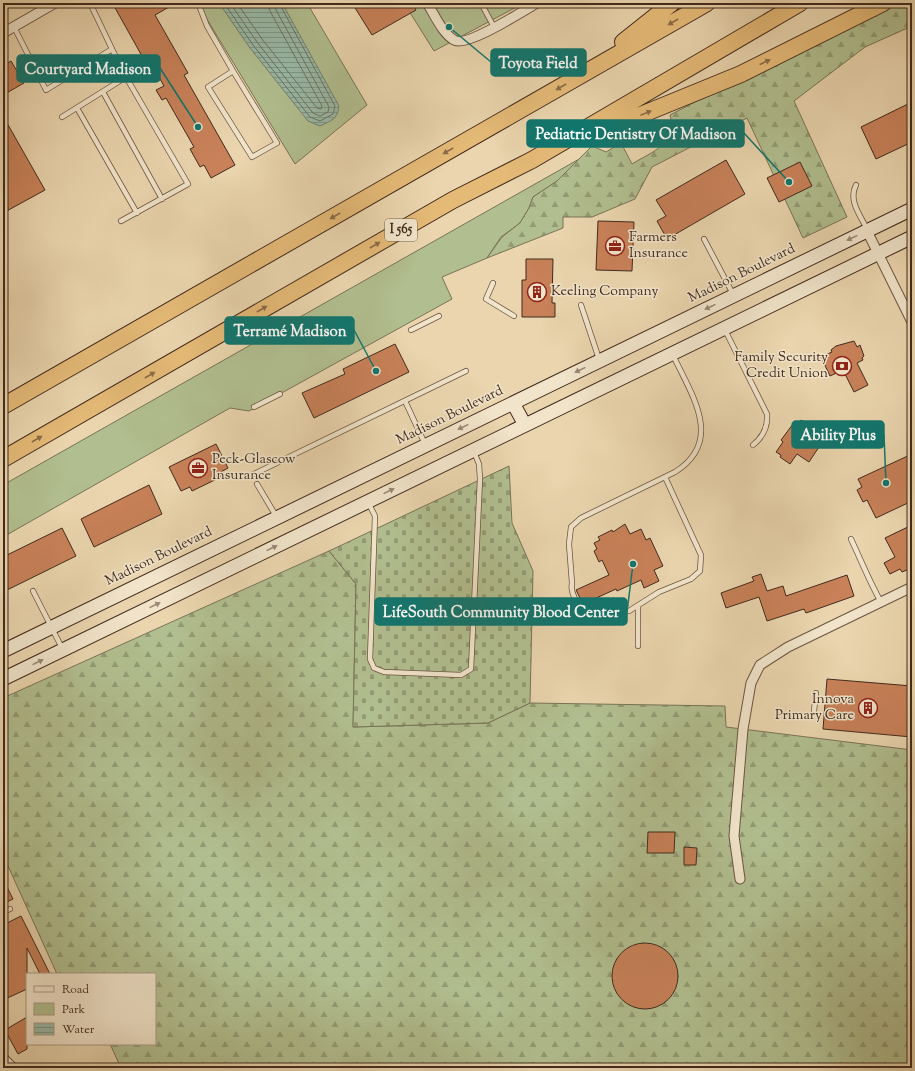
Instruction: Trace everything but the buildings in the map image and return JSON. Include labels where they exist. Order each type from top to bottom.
[{"type":"highway","points":[[582,75],[672,3]]},
{"type":"highway","points":[[3,406],[707,3]]},
{"type":"highway","name":"I 565","points":[[3,459],[453,200],[532,160],[800,3]]},
{"type":"highway","points":[[532,160],[740,74],[884,3]]},
{"type":"main road","name":"Madison Boulevard","points":[[3,651],[912,209]]},
{"type":"main road","points":[[3,679],[912,237]]},
{"type":"main road","points":[[513,403],[525,425]]},
{"type":"street","points":[[3,33],[55,3]]},
{"type":"street","points":[[427,3],[448,36],[455,42],[474,39],[537,3]]},
{"type":"street","points":[[868,231],[912,322]]},
{"type":"street","points":[[740,879],[734,836],[743,729],[753,678],[760,665],[788,647],[912,587]]},
{"type":"street","points":[[3,1058],[13,1068]]},
{"type":"lane","points":[[90,3],[126,77],[188,184],[122,221]]},
{"type":"lane","points":[[198,3],[207,26],[277,143],[252,157],[208,87],[233,71]]},
{"type":"lane","points":[[481,3],[494,27]]},
{"type":"lane","points":[[14,27],[46,90],[112,49]]},
{"type":"lane","points":[[62,118],[126,77]]},
{"type":"lane","points":[[103,92],[162,199]]},
{"type":"lane","points":[[77,108],[137,213]]},
{"type":"lane","points":[[856,185],[852,192],[852,200],[868,231]]},
{"type":"lane","points":[[704,239],[734,296]]},
{"type":"lane","points":[[493,283],[486,299],[514,316]]},
{"type":"lane","points":[[581,305],[599,361]]},
{"type":"lane","points":[[411,330],[439,316]]},
{"type":"lane","points":[[725,328],[767,414],[768,424],[759,440],[753,445]]},
{"type":"lane","points":[[666,477],[701,555],[700,571],[691,579],[659,592],[642,601],[638,606],[629,611],[585,611],[579,607],[571,588],[569,544],[571,527],[581,518],[666,477],[685,466],[699,448],[701,434],[699,411],[672,354]]},
{"type":"lane","points":[[252,475],[466,371]]},
{"type":"lane","points":[[254,407],[280,394]]},
{"type":"lane","points":[[405,401],[426,446]]},
{"type":"lane","points":[[368,501],[375,516],[370,659],[374,668],[384,672],[462,675],[470,669],[474,603],[480,479],[474,450]]},
{"type":"lane","points":[[257,484],[276,518]]},
{"type":"lane","points":[[851,539],[863,564],[867,578],[881,602]]},
{"type":"lane","points":[[33,592],[63,650]]},
{"type":"lane","points":[[638,606],[638,646]]},
{"type":"lane","points":[[814,711],[816,693]]},
{"type":"lane","points":[[3,912],[10,909]]},
{"type":"green space","points":[[197,3],[307,3],[367,105],[295,164]]},
{"type":"green space","points":[[404,3],[524,3],[434,51]]},
{"type":"green space","points":[[894,3],[912,3],[912,26],[865,47],[794,101],[847,217],[803,238],[747,118],[652,167],[635,199],[592,217],[563,217],[563,228],[487,258],[502,237],[520,223],[529,208],[533,197],[557,181],[592,146],[606,152],[621,143],[632,164],[662,146],[667,140],[672,125],[670,115],[769,63]]},
{"type":"green space","points":[[581,158],[557,181],[533,197],[529,208],[520,223],[501,237],[487,258],[442,277],[452,299],[249,411],[230,408],[3,537],[3,485]]},
{"type":"green space","points":[[509,466],[512,523],[533,571],[530,703],[488,723],[353,727],[356,584],[329,551]]},
{"type":"green space","points":[[329,551],[356,584],[353,727],[488,723],[530,703],[725,706],[726,727],[912,750],[912,1068],[121,1068],[110,1045],[156,1045],[156,973],[57,973],[3,855],[3,698]]},
{"type":"water","points":[[219,3],[282,3],[339,106],[337,114],[331,121],[320,126],[308,121],[250,48]]},
{"type":"place","name":"Toyota Field","points":[[449,27]]},
{"type":"place","name":"Courtyard Madison","points":[[198,127]]},
{"type":"place","name":"Pediatric Dentistry Of Madison","points":[[789,182]]},
{"type":"place","name":"Farmers Insurance","points":[[615,246]]},
{"type":"place","name":"Keeling Company","points":[[537,292]]},
{"type":"place","name":"Family Security Credit Union","points":[[842,366]]},
{"type":"place","name":"Terramé Madison","points":[[376,371]]},
{"type":"place","name":"Peck-Glascow Insurance","points":[[198,468]]},
{"type":"place","name":"Ability Plus","points":[[886,483]]},
{"type":"place","name":"LifeSouth Community Blood Center","points":[[633,564]]},
{"type":"place","name":"Innova Primary Care","points":[[868,708]]}]
